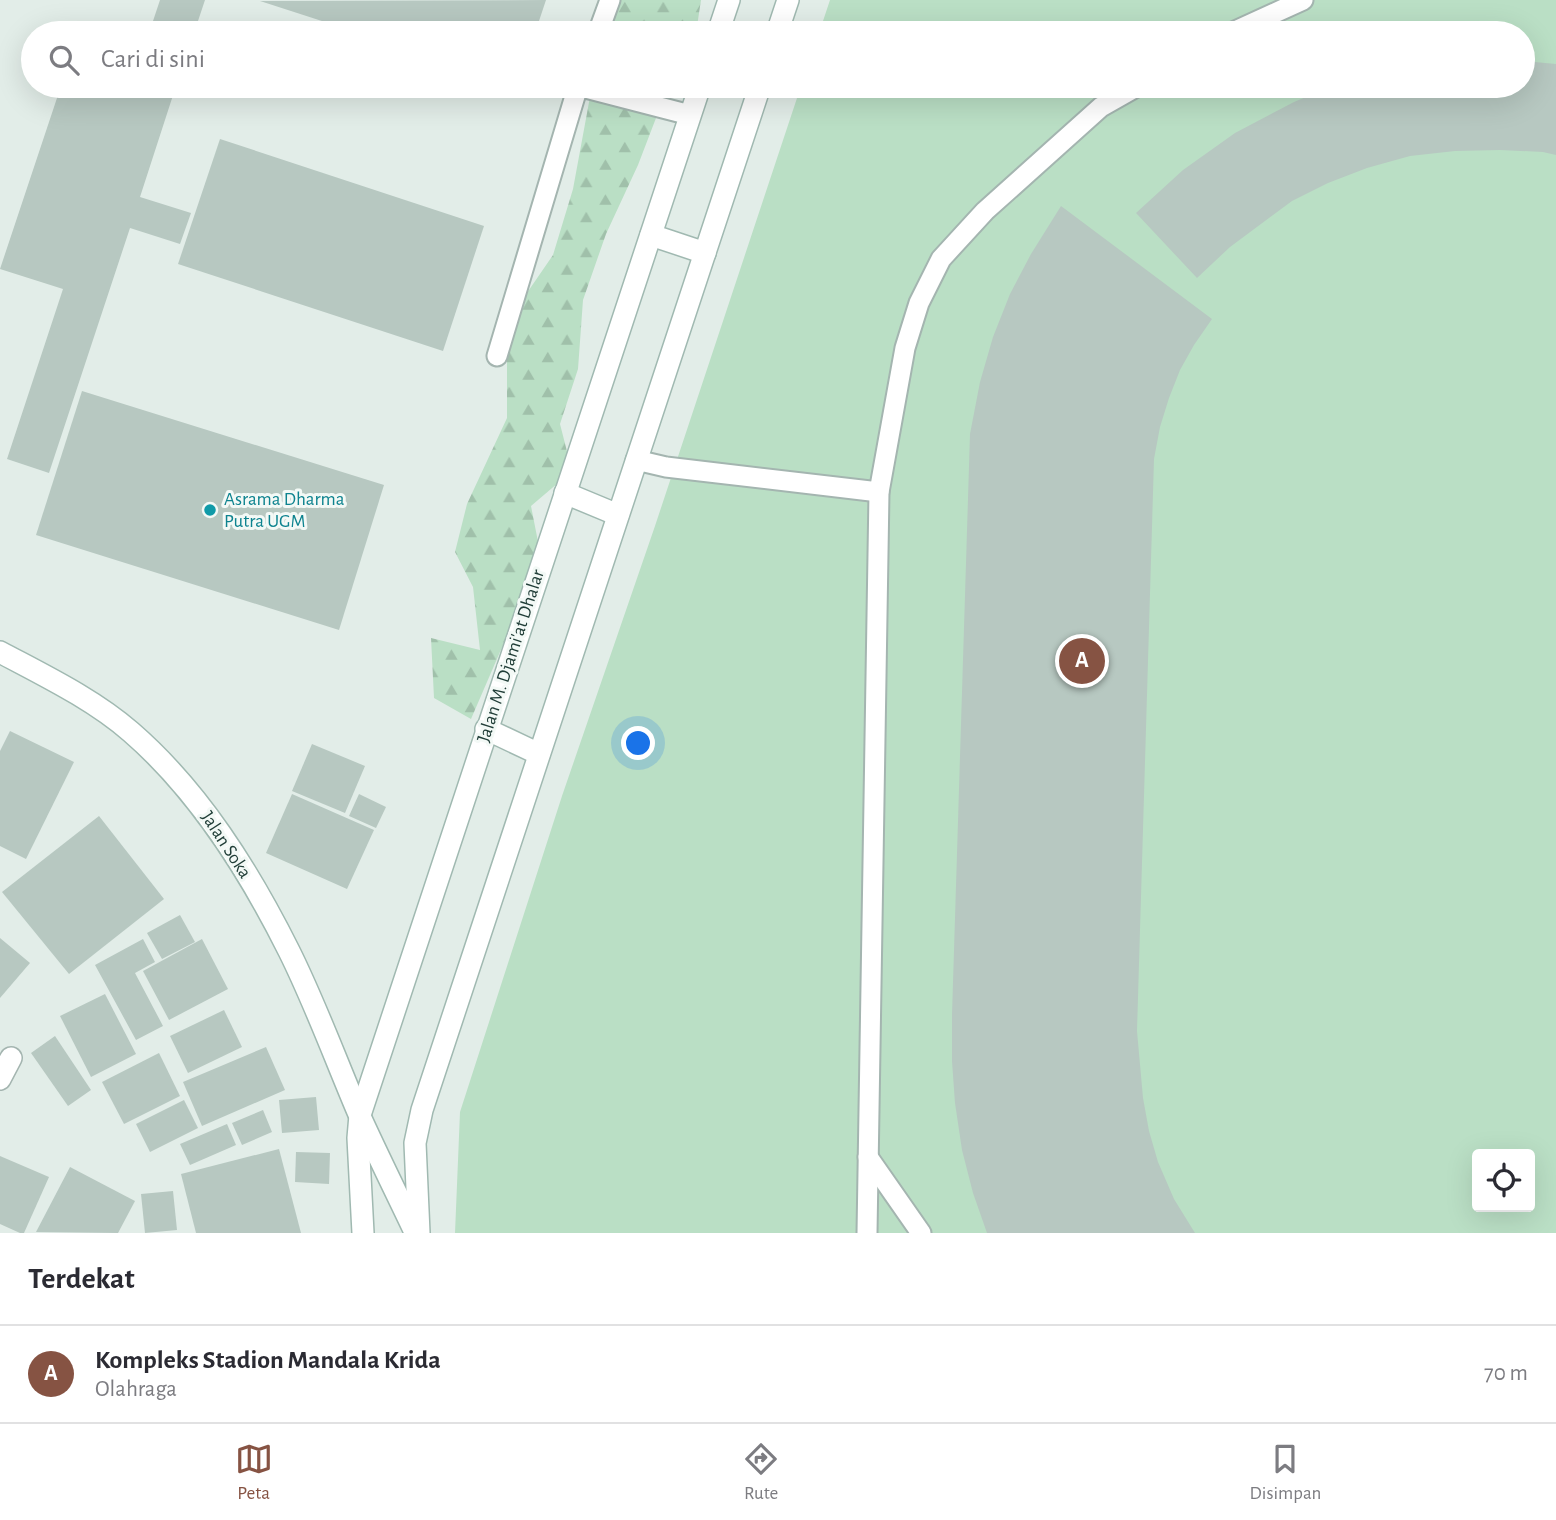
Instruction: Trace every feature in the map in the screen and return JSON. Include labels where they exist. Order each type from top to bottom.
[{"type":"street","points":[[722,21],[729,0]]},
{"type":"street","points":[[781,21],[788,0]]},
{"type":"street","name":"Jalan M. Djami'at Dhalar","points":[[363,1233],[358,1138],[360,1115],[696,98]]},
{"type":"street","points":[[417,1233],[415,1143],[422,1110],[756,98]]},
{"type":"street","points":[[651,235],[705,253]]},
{"type":"street","points":[[565,493],[618,515]]},
{"type":"street","name":"Jalan Soka","points":[[0,652],[77,694],[131,732],[193,797],[236,858],[289,950],[360,1115],[417,1233]]},
{"type":"street","points":[[486,729],[539,754]]},
{"type":"street","points":[[0,1080],[11,1058]]},
{"type":"lane","points":[[602,21],[610,0]]},
{"type":"lane","points":[[1257,21],[1303,0]]},
{"type":"lane","points":[[497,356],[574,98]]},
{"type":"lane","points":[[623,98],[690,116]]},
{"type":"lane","points":[[867,1233],[879,492],[905,348],[919,303],[941,259],[985,211],[1101,107],[1117,98]]},
{"type":"lane","points":[[636,460],[666,467],[879,492]]},
{"type":"lane","points":[[868,1157],[921,1233]]},
{"type":"green space","points":[[621,0],[701,0],[698,21],[613,21]]},
{"type":"green space","points":[[830,0],[1556,0],[1556,1233],[455,1233],[460,1112],[562,796],[797,98],[1535,98],[1535,21],[823,21]]},
{"type":"green space","points":[[590,98],[661,98],[661,105],[638,165],[606,234],[583,300],[578,369],[560,424],[572,471],[531,506],[541,557],[471,719],[434,698],[431,638],[480,650],[473,587],[455,552],[467,504],[507,418],[507,322],[553,255],[573,189]]},
{"type":"building","points":[[160,0],[205,0],[198,21],[153,21]]},
{"type":"building","points":[[546,0],[539,21],[322,21],[260,1]]},
{"type":"building","points":[[1535,62],[1556,64],[1556,155],[1500,150],[1455,151],[1410,156],[1367,168],[1292,201],[1230,247],[1197,278],[1136,213],[1183,170],[1235,133],[1304,98],[1535,98]]},
{"type":"building","points":[[57,98],[172,98],[140,197],[191,213],[180,244],[130,228],[49,473],[7,459],[63,289],[0,269]]},
{"type":"building","points":[[220,139],[484,226],[443,351],[178,264]]},
{"type":"building","points":[[1061,206],[1212,319],[1180,370],[1160,427],[1154,459],[1137,1031],[1149,1131],[1158,1162],[1174,1199],[1195,1233],[987,1233],[962,1150],[955,1103],[952,1015],[970,434],[980,382],[993,337],[1010,294]]},
{"type":"building","name":"Asrama Dharma Putra UGM","points":[[82,391],[384,485],[339,630],[36,535]]},
{"type":"building","points":[[10,731],[74,762],[26,859],[0,846],[0,751]]},
{"type":"building","points":[[312,744],[365,766],[345,813],[292,791]]},
{"type":"building","points":[[292,794],[374,830],[347,889],[266,853]]},
{"type":"building","points":[[359,794],[386,807],[376,828],[349,816]]},
{"type":"building","points":[[99,816],[164,899],[69,974],[2,892]]},
{"type":"building","points":[[180,915],[195,942],[162,959],[147,933]]},
{"type":"building","points":[[0,938],[30,963],[0,998]]},
{"type":"building","points":[[143,939],[155,962],[135,973],[163,1026],[136,1040],[95,965]]},
{"type":"building","points":[[202,939],[228,989],[169,1020],[143,971]]},
{"type":"building","points":[[105,994],[136,1054],[91,1077],[60,1016]]},
{"type":"building","points":[[224,1010],[242,1047],[188,1073],[170,1036]]},
{"type":"building","points":[[55,1036],[91,1090],[68,1106],[31,1053]]},
{"type":"building","points":[[266,1047],[285,1090],[202,1126],[183,1082]]},
{"type":"building","points":[[159,1053],[180,1096],[124,1124],[102,1082]]},
{"type":"building","points":[[316,1097],[319,1130],[282,1133],[279,1100]]},
{"type":"building","points":[[184,1100],[198,1128],[150,1152],[136,1124]]},
{"type":"building","points":[[263,1110],[272,1132],[242,1145],[232,1123]]},
{"type":"building","points":[[227,1124],[236,1145],[190,1165],[180,1144]]},
{"type":"building","points":[[279,1149],[301,1233],[196,1233],[181,1174]]},
{"type":"building","points":[[296,1152],[330,1153],[329,1184],[295,1182]]},
{"type":"building","points":[[0,1156],[49,1177],[24,1233],[0,1224]]},
{"type":"building","points":[[70,1167],[135,1201],[118,1233],[36,1232]]},
{"type":"building","points":[[173,1191],[177,1230],[145,1233],[141,1194]]},
{"type":"place","name":"Asrama Dharma Putra UGM","points":[[210,510]]},
{"type":"place","name":"Kompleks Stadion Mandala Krida","points":[[1082,661]]}]
